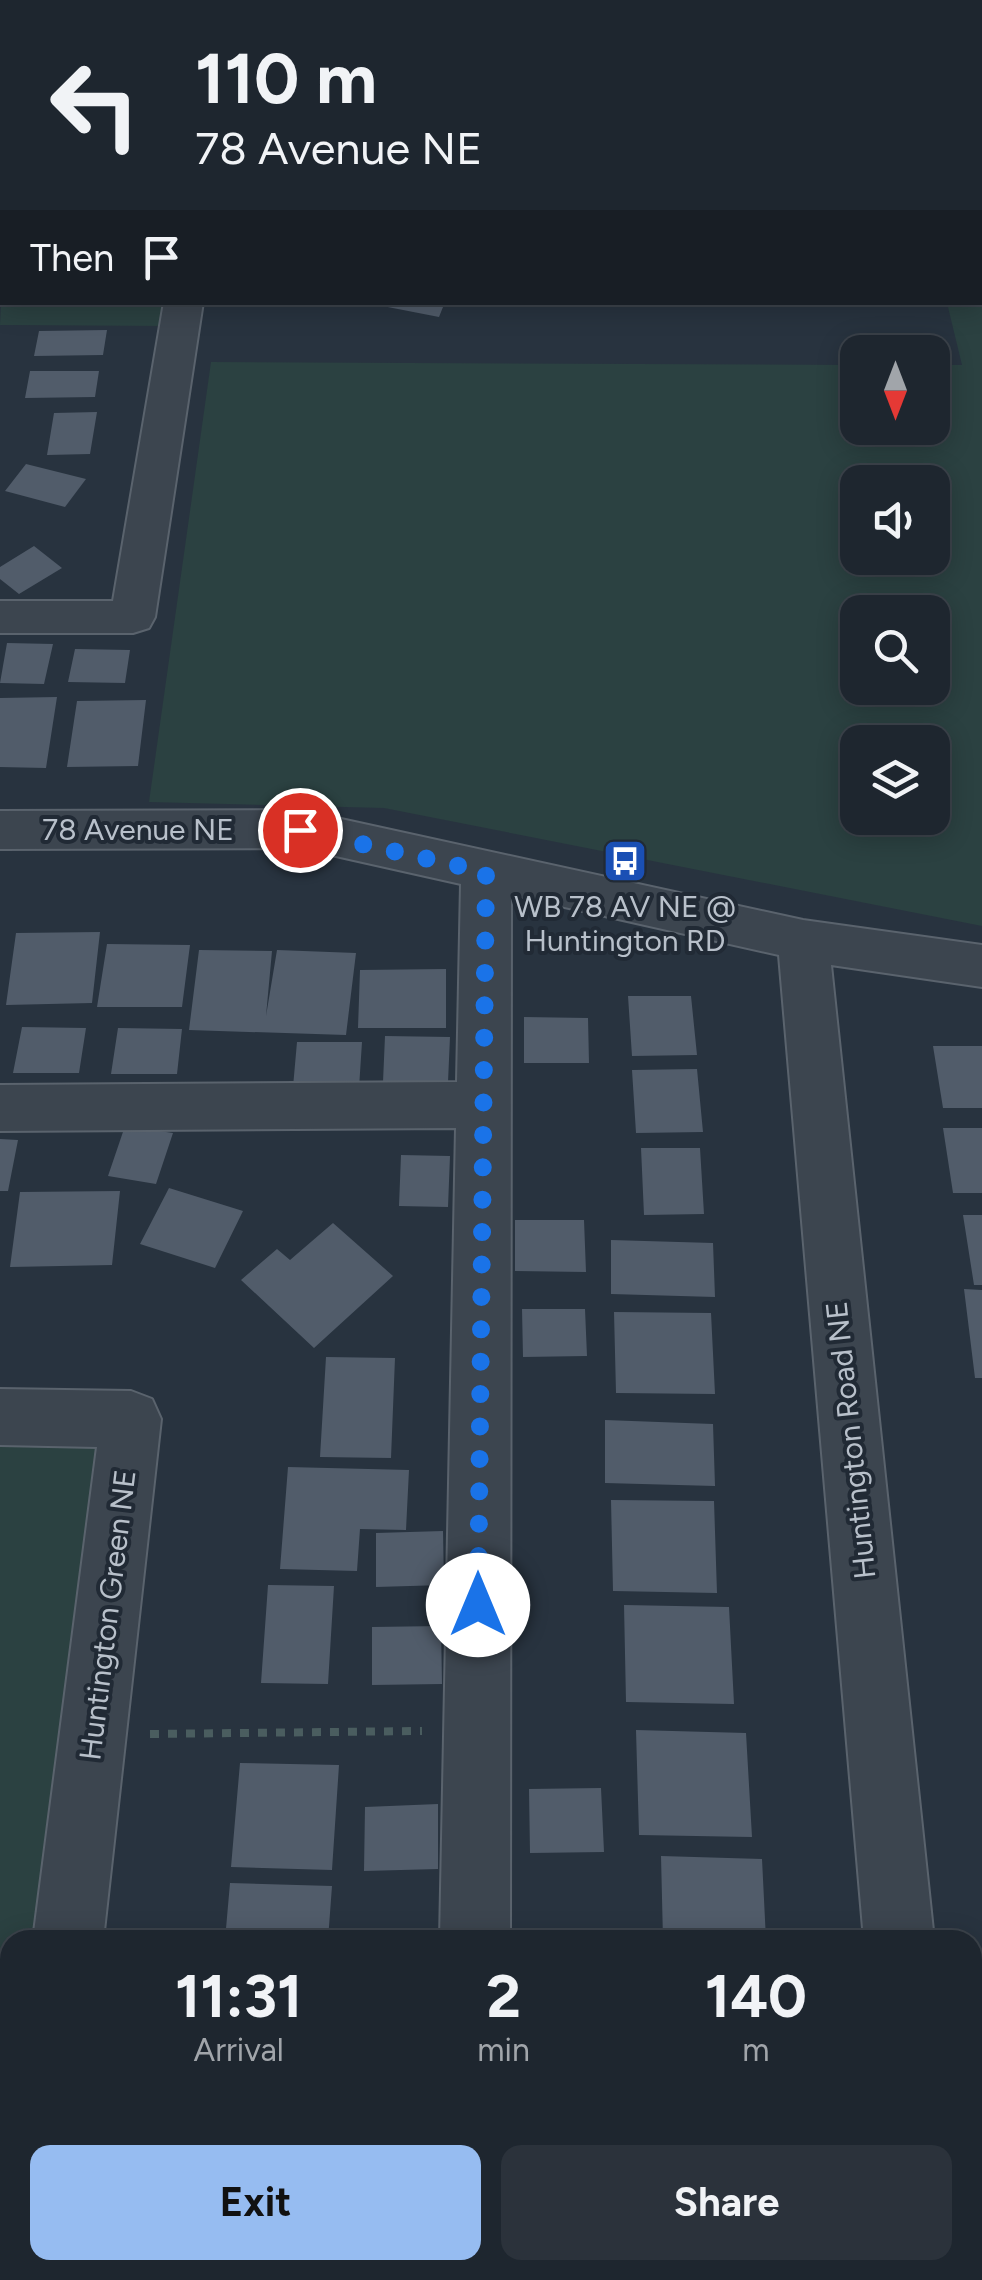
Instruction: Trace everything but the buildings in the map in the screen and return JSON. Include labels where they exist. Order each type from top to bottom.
[{"type":"street","points":[[0,617],[133,617],[184,305]]},
{"type":"street","name":"78 Avenue NE","points":[[0,830],[300,830],[802,940],[982,966]]},
{"type":"street","points":[[475,1930],[486,872]]},
{"type":"street","name":"Huntington Road NE","points":[[802,940],[898,1930]]},
{"type":"street","points":[[0,1108],[482,1105]]},
{"type":"street","name":"Huntington Green NE","points":[[0,1417],[131,1419],[69,1930]]},
{"type":"path","points":[[94,1734],[446,1731],[476,1720]]},
{"type":"green space","points":[[1,305],[166,305],[162,326],[0,325]]},
{"type":"green space","points":[[947,305],[982,305],[982,926],[384,808],[149,802],[211,362],[840,365],[840,445],[950,445],[950,365],[962,365]]},
{"type":"green space","points":[[0,1417],[131,1419],[69,1930],[0,1930]]},
{"type":"place","name":"WB 78 AV NE @ Huntington RD","points":[[625,861]]},
{"type":"route","points":[[300,830],[486,872],[478,1605]]}]
